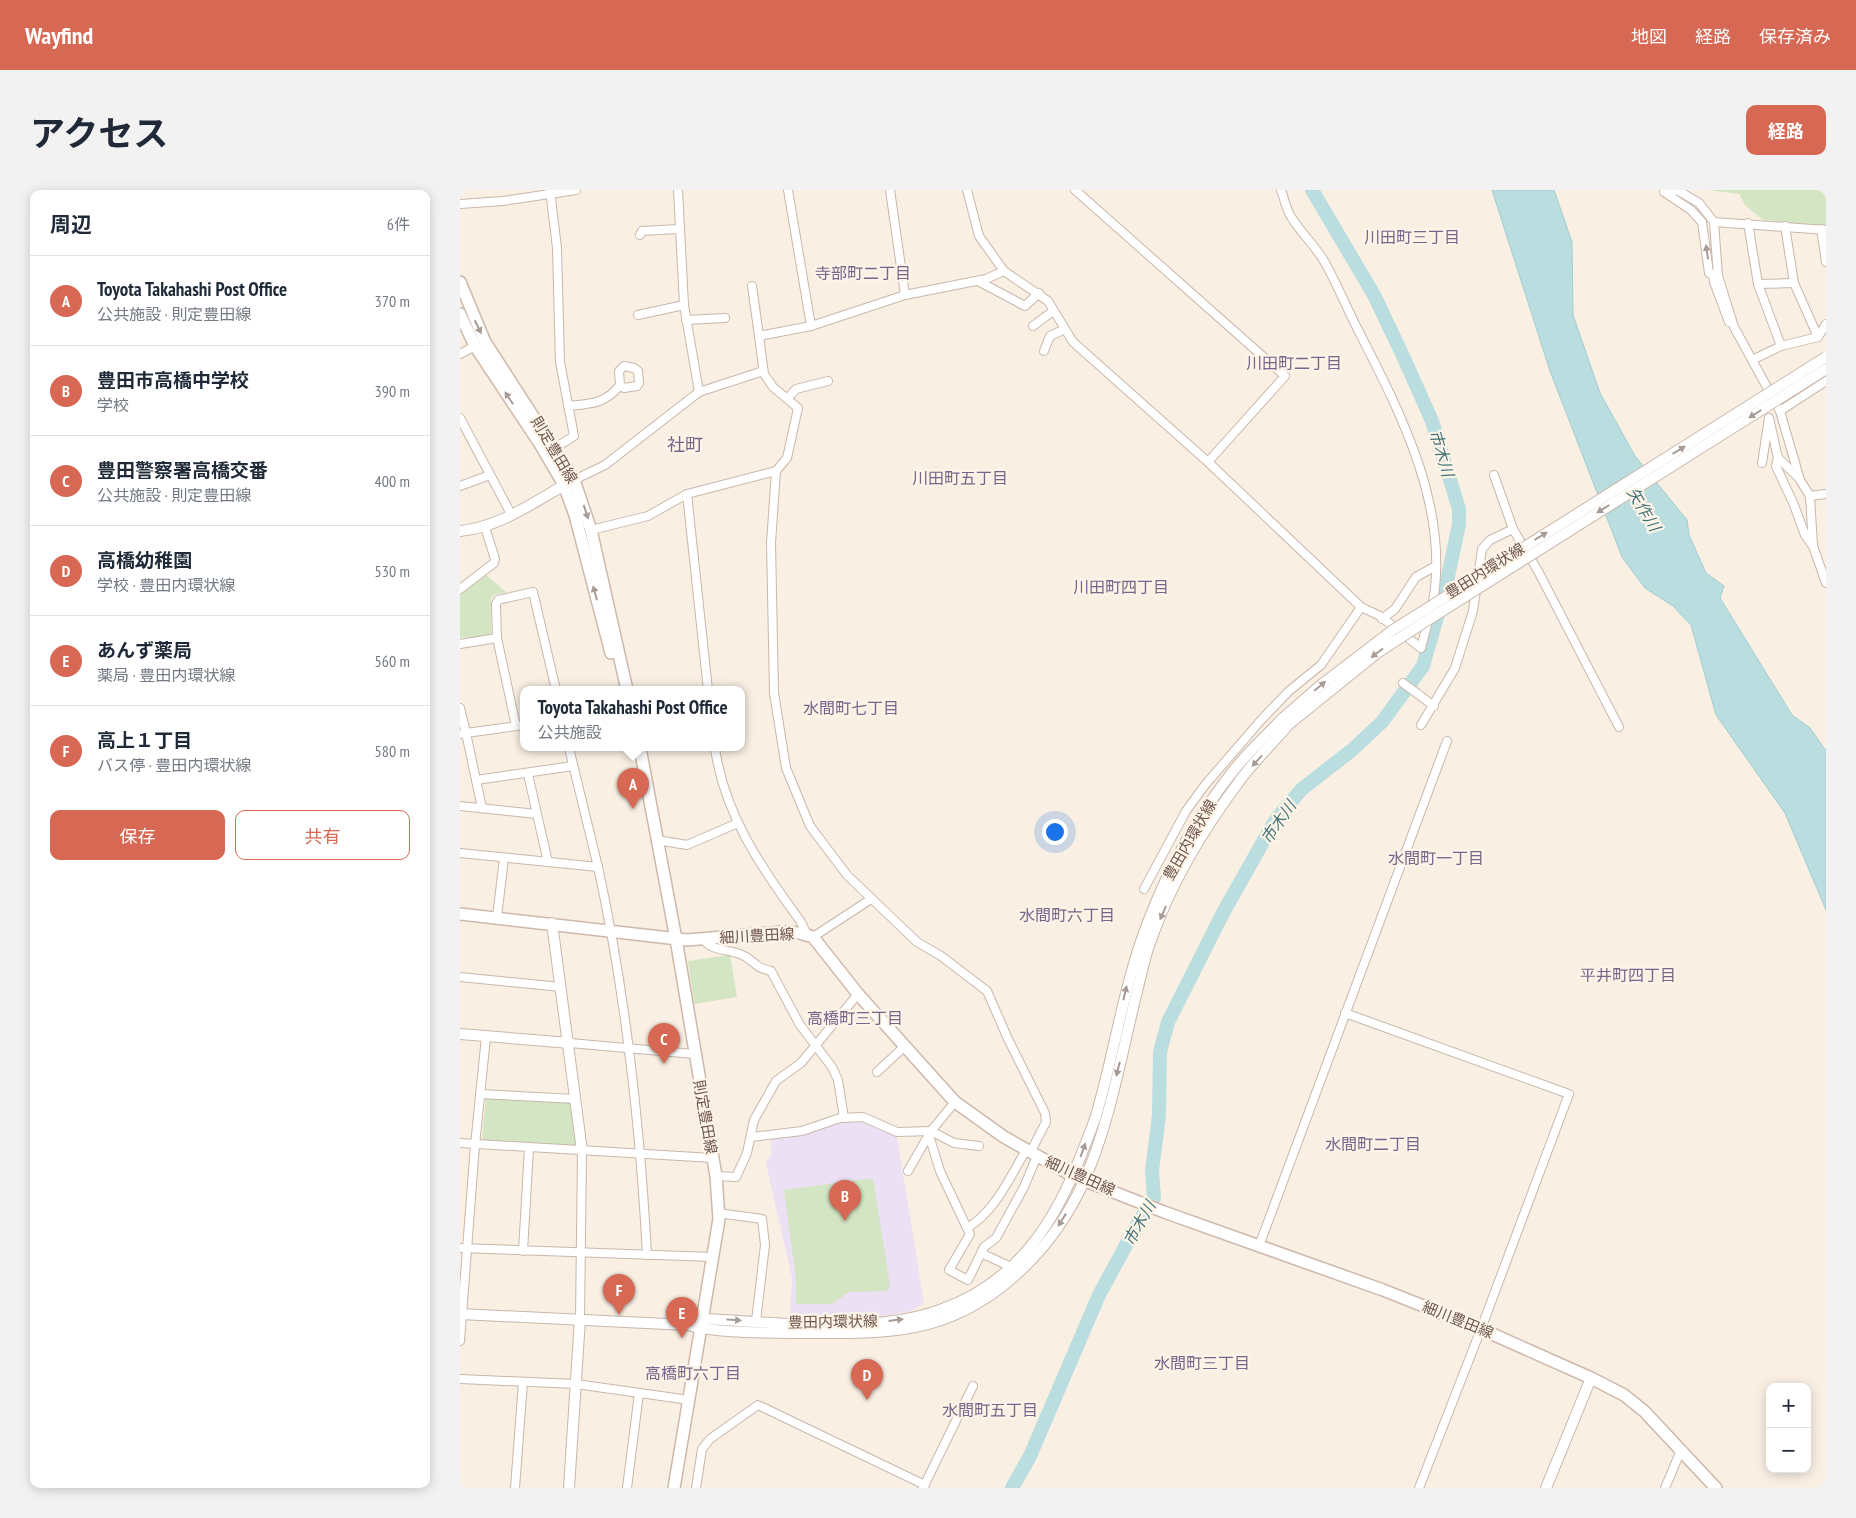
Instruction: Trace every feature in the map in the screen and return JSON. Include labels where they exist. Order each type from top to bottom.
[{"type":"main road","name":"則定豊田線","points":[[460,282],[485,342],[555,448],[591,530],[626,686]]},
{"type":"main road","name":"則定豊田線","points":[[460,314],[475,346],[540,444],[569,483],[605,630],[622,686]]},
{"type":"main road","name":"則定豊田線","points":[[641,751],[676,939],[713,1158],[718,1213],[703,1324],[674,1488]]},
{"type":"main road","name":"細川豊田線","points":[[460,914],[552,923],[676,939],[703,939],[783,932],[810,936],[904,1047],[955,1102],[984,1124],[1031,1153],[1079,1178],[1160,1210],[1383,1290],[1481,1329],[1591,1378],[1630,1399],[1658,1424],[1716,1488]]},
{"type":"street","points":[[460,204],[576,190]]},
{"type":"street","points":[[678,190],[684,304],[699,392]]},
{"type":"street","points":[[788,190],[811,326]]},
{"type":"street","points":[[890,190],[905,295]]},
{"type":"street","points":[[967,190],[973,218],[980,236],[1004,271],[1039,293],[1048,301],[1064,330],[1088,356],[1208,462],[1361,607],[1380,616],[1421,648],[1435,592],[1435,536],[1428,501],[1401,417],[1334,280],[1314,246],[1290,215],[1281,190]]},
{"type":"street","points":[[1075,190],[1285,376],[1208,462]]},
{"type":"street","points":[[1666,191],[1679,191],[1699,203],[1714,222],[1718,276],[1734,327]]},
{"type":"street","points":[[1666,191],[1691,210],[1702,222],[1709,273],[1713,274],[1722,309],[1734,327],[1780,411],[1800,480]]},
{"type":"street","points":[[550,192],[557,248],[559,355],[574,436],[555,448]]},
{"type":"street","points":[[1714,222],[1824,229],[1826,262]]},
{"type":"street","points":[[1748,223],[1758,284],[1781,346]]},
{"type":"street","points":[[1785,226],[1794,283],[1818,337]]},
{"type":"street","points":[[640,235],[642,231],[679,228]]},
{"type":"street","points":[[759,336],[811,326],[905,295],[978,281],[1004,271]]},
{"type":"street","points":[[978,281],[1025,306],[1039,293]]},
{"type":"street","points":[[1758,284],[1794,283]]},
{"type":"street","points":[[591,530],[648,516],[687,494],[776,471],[787,458],[798,408],[773,387],[763,371],[752,286]]},
{"type":"street","points":[[638,315],[684,304]]},
{"type":"street","points":[[1033,326],[1053,311]]},
{"type":"street","points":[[686,320],[725,318]]},
{"type":"street","points":[[1752,360],[1781,346],[1818,337],[1826,324]]},
{"type":"street","points":[[1044,351],[1050,336],[1064,330]]},
{"type":"street","points":[[460,354],[475,346]]},
{"type":"street","name":"豊田内環状線","points":[[703,1324],[780,1333],[862,1333],[916,1327],[952,1315],[1000,1288],[1028,1264],[1052,1235],[1079,1178],[1099,1107],[1128,980],[1148,921],[1168,878],[1203,812],[1236,768],[1321,685],[1393,630],[1826,357]]},
{"type":"street","name":"豊田内環状線","points":[[1286,721],[1377,653],[1422,623],[1826,369]]},
{"type":"street","points":[[460,531],[485,527],[605,465],[699,392],[763,371]]},
{"type":"street","points":[[788,398],[796,389],[828,381]]},
{"type":"street","points":[[1780,411],[1826,381]]},
{"type":"street","points":[[568,406],[600,402],[609,397],[620,385]]},
{"type":"street","points":[[460,418],[512,514]]},
{"type":"street","points":[[1762,463],[1768,418],[1778,458],[1776,466],[1794,505],[1805,536],[1813,546]]},
{"type":"street","points":[[1778,458],[1800,480],[1810,496],[1813,546],[1826,583]]},
{"type":"street","points":[[776,471],[771,542],[775,702],[782,752],[810,826],[840,866],[871,899],[917,942],[941,956],[987,991],[1045,1113],[1046,1122],[1031,1153],[980,1220],[967,1228]]},
{"type":"street","points":[[460,486],[490,475]]},
{"type":"street","points":[[1494,475],[1513,529],[1538,571],[1619,727]]},
{"type":"street","points":[[687,494],[708,686]]},
{"type":"street","points":[[1810,496],[1826,494]]},
{"type":"street","points":[[460,589],[494,563],[495,559],[485,527]]},
{"type":"street","points":[[1421,725],[1455,668],[1470,621],[1482,549],[1490,540],[1513,529]]},
{"type":"street","points":[[1382,619],[1395,609],[1416,577],[1436,566]]},
{"type":"street","points":[[463,734],[520,726],[497,638],[496,604],[498,600],[533,592],[555,686]]},
{"type":"street","points":[[1144,889],[1186,812],[1205,785],[1289,691],[1321,665],[1361,607]]},
{"type":"street","points":[[460,644],[497,638]]},
{"type":"street","points":[[1403,683],[1434,706]]},
{"type":"street","points":[[460,708],[463,734],[482,808]]},
{"type":"street","points":[[1259,1246],[1447,741]]},
{"type":"street","points":[[570,751],[612,931],[642,1154],[647,1255]]},
{"type":"street","points":[[717,751],[723,784],[751,850],[810,936],[871,899]]},
{"type":"street","points":[[476,780],[573,766]]},
{"type":"street","points":[[528,774],[548,862]]},
{"type":"street","points":[[460,806],[537,814]]},
{"type":"street","points":[[657,840],[687,845],[738,823]]},
{"type":"street","points":[[460,852],[598,867]]},
{"type":"street","points":[[497,917],[504,858]]},
{"type":"street","points":[[552,923],[570,1043],[582,1151],[580,1319],[569,1488]]},
{"type":"street","points":[[703,939],[709,947],[742,955],[759,969],[771,971],[800,1025],[811,1042],[817,1046],[832,1067],[838,1080],[844,1118]]},
{"type":"street","points":[[460,977],[561,987]]},
{"type":"street","points":[[716,1176],[736,1177],[746,1157],[754,1120],[776,1080],[798,1065],[817,1046],[858,994]]},
{"type":"street","points":[[1345,1013],[1569,1094],[1419,1488]]},
{"type":"street","points":[[460,1034],[694,1054]]},
{"type":"street","points":[[460,1342],[464,1248],[486,1037]]},
{"type":"street","points":[[877,1072],[904,1047]]},
{"type":"street","points":[[480,1094],[576,1099]]},
{"type":"street","points":[[908,1171],[930,1133],[955,1102]]},
{"type":"street","points":[[751,1138],[802,1131],[844,1118],[869,1118],[899,1132],[930,1133],[954,1143],[979,1146]]},
{"type":"street","points":[[930,1133],[940,1171],[970,1234],[949,1270],[968,1280],[984,1247],[996,1238],[1024,1187],[1031,1153]]},
{"type":"street","points":[[460,1144],[713,1158]]},
{"type":"street","points":[[523,1251],[530,1148]]},
{"type":"street","name":"豊田内環状線","points":[[461,1314],[687,1325],[756,1321],[861,1324],[913,1318],[940,1310],[965,1298],[988,1285],[1011,1267],[1046,1228],[1079,1178]]},
{"type":"street","points":[[718,1213],[762,1219],[765,1245],[756,1321]]},
{"type":"street","points":[[464,1248],[712,1257]]},
{"type":"street","points":[[981,1253],[1011,1267]]},
{"type":"street","points":[[1546,1488],[1591,1378]]},
{"type":"street","points":[[460,1379],[576,1384],[689,1400]]},
{"type":"street","points":[[515,1488],[524,1382]]},
{"type":"street","points":[[696,1488],[702,1449],[710,1439],[758,1405],[924,1486],[972,1386]]},
{"type":"street","points":[[626,1488],[640,1393]]},
{"type":"street","points":[[1665,1488],[1681,1450]]},
{"type":"shaded area","points":[[850,1119],[875,1121],[896,1131],[924,1303],[911,1311],[879,1317],[790,1317],[792,1278],[766,1163],[771,1156],[771,1136],[801,1134]]},
{"type":"green space","points":[[1708,190],[1826,190],[1826,226],[1763,220],[1745,205],[1739,194]]},
{"type":"green space","points":[[486,575],[507,593],[493,595],[491,598],[491,636],[460,638],[460,593]]},
{"type":"green space","points":[[730,955],[737,997],[694,1004],[688,961]]},
{"type":"green space","points":[[486,1096],[571,1102],[577,1147],[482,1140]]},
{"type":"green space","points":[[873,1178],[890,1285],[887,1291],[849,1292],[832,1304],[796,1304],[796,1279],[784,1190]]},
{"type":"water","name":"矢作川","points":[[1492,190],[1554,190],[1572,242],[1573,315],[1600,393],[1635,456],[1687,520],[1689,535],[1706,573],[1724,586],[1720,598],[1792,715],[1810,728],[1826,751],[1826,910],[1785,813],[1716,715],[1691,625],[1673,606],[1645,588],[1622,557],[1550,371]]},
{"type":"waterway","name":"市木川","points":[[1012,1488],[1030,1456],[1099,1295],[1138,1223],[1154,1198],[1152,1171],[1159,1115],[1160,1052],[1168,1022],[1224,911],[1276,819],[1302,789],[1352,750],[1382,722],[1423,666],[1446,586],[1459,524],[1459,509],[1432,421],[1374,295],[1312,190]]},
{"type":"place","name":"Toyota Takahashi Post Office","points":[[633,809]]},
{"type":"place","name":"豊田警察署高橋交番","points":[[664,1064]]},
{"type":"place","name":"豊田市高橋中学校","points":[[845,1221]]},
{"type":"place","name":"高上１丁目","points":[[619,1315]]},
{"type":"place","name":"あんず薬局","points":[[682,1338]]},
{"type":"place","name":"高橋幼稚園","points":[[867,1400]]},
{"type":"district","name":"川田町三丁目","points":[[1412,237]]},
{"type":"district","name":"寺部町二丁目","points":[[863,273]]},
{"type":"district","name":"川田町二丁目","points":[[1294,363]]},
{"type":"district","name":"社町","points":[[685,445]]},
{"type":"district","name":"川田町五丁目","points":[[960,478]]},
{"type":"district","name":"川田町四丁目","points":[[1121,587]]},
{"type":"district","name":"水間町七丁目","points":[[851,708]]},
{"type":"district","name":"水間町一丁目","points":[[1436,858]]},
{"type":"district","name":"水間町六丁目","points":[[1067,915]]},
{"type":"district","name":"平井町四丁目","points":[[1628,975]]},
{"type":"district","name":"高橋町三丁目","points":[[855,1018]]},
{"type":"district","name":"水間町二丁目","points":[[1373,1144]]},
{"type":"district","name":"水間町三丁目","points":[[1202,1363]]},
{"type":"district","name":"高橋町六丁目","points":[[693,1373]]},
{"type":"district","name":"水間町五丁目","points":[[990,1410]]}]
